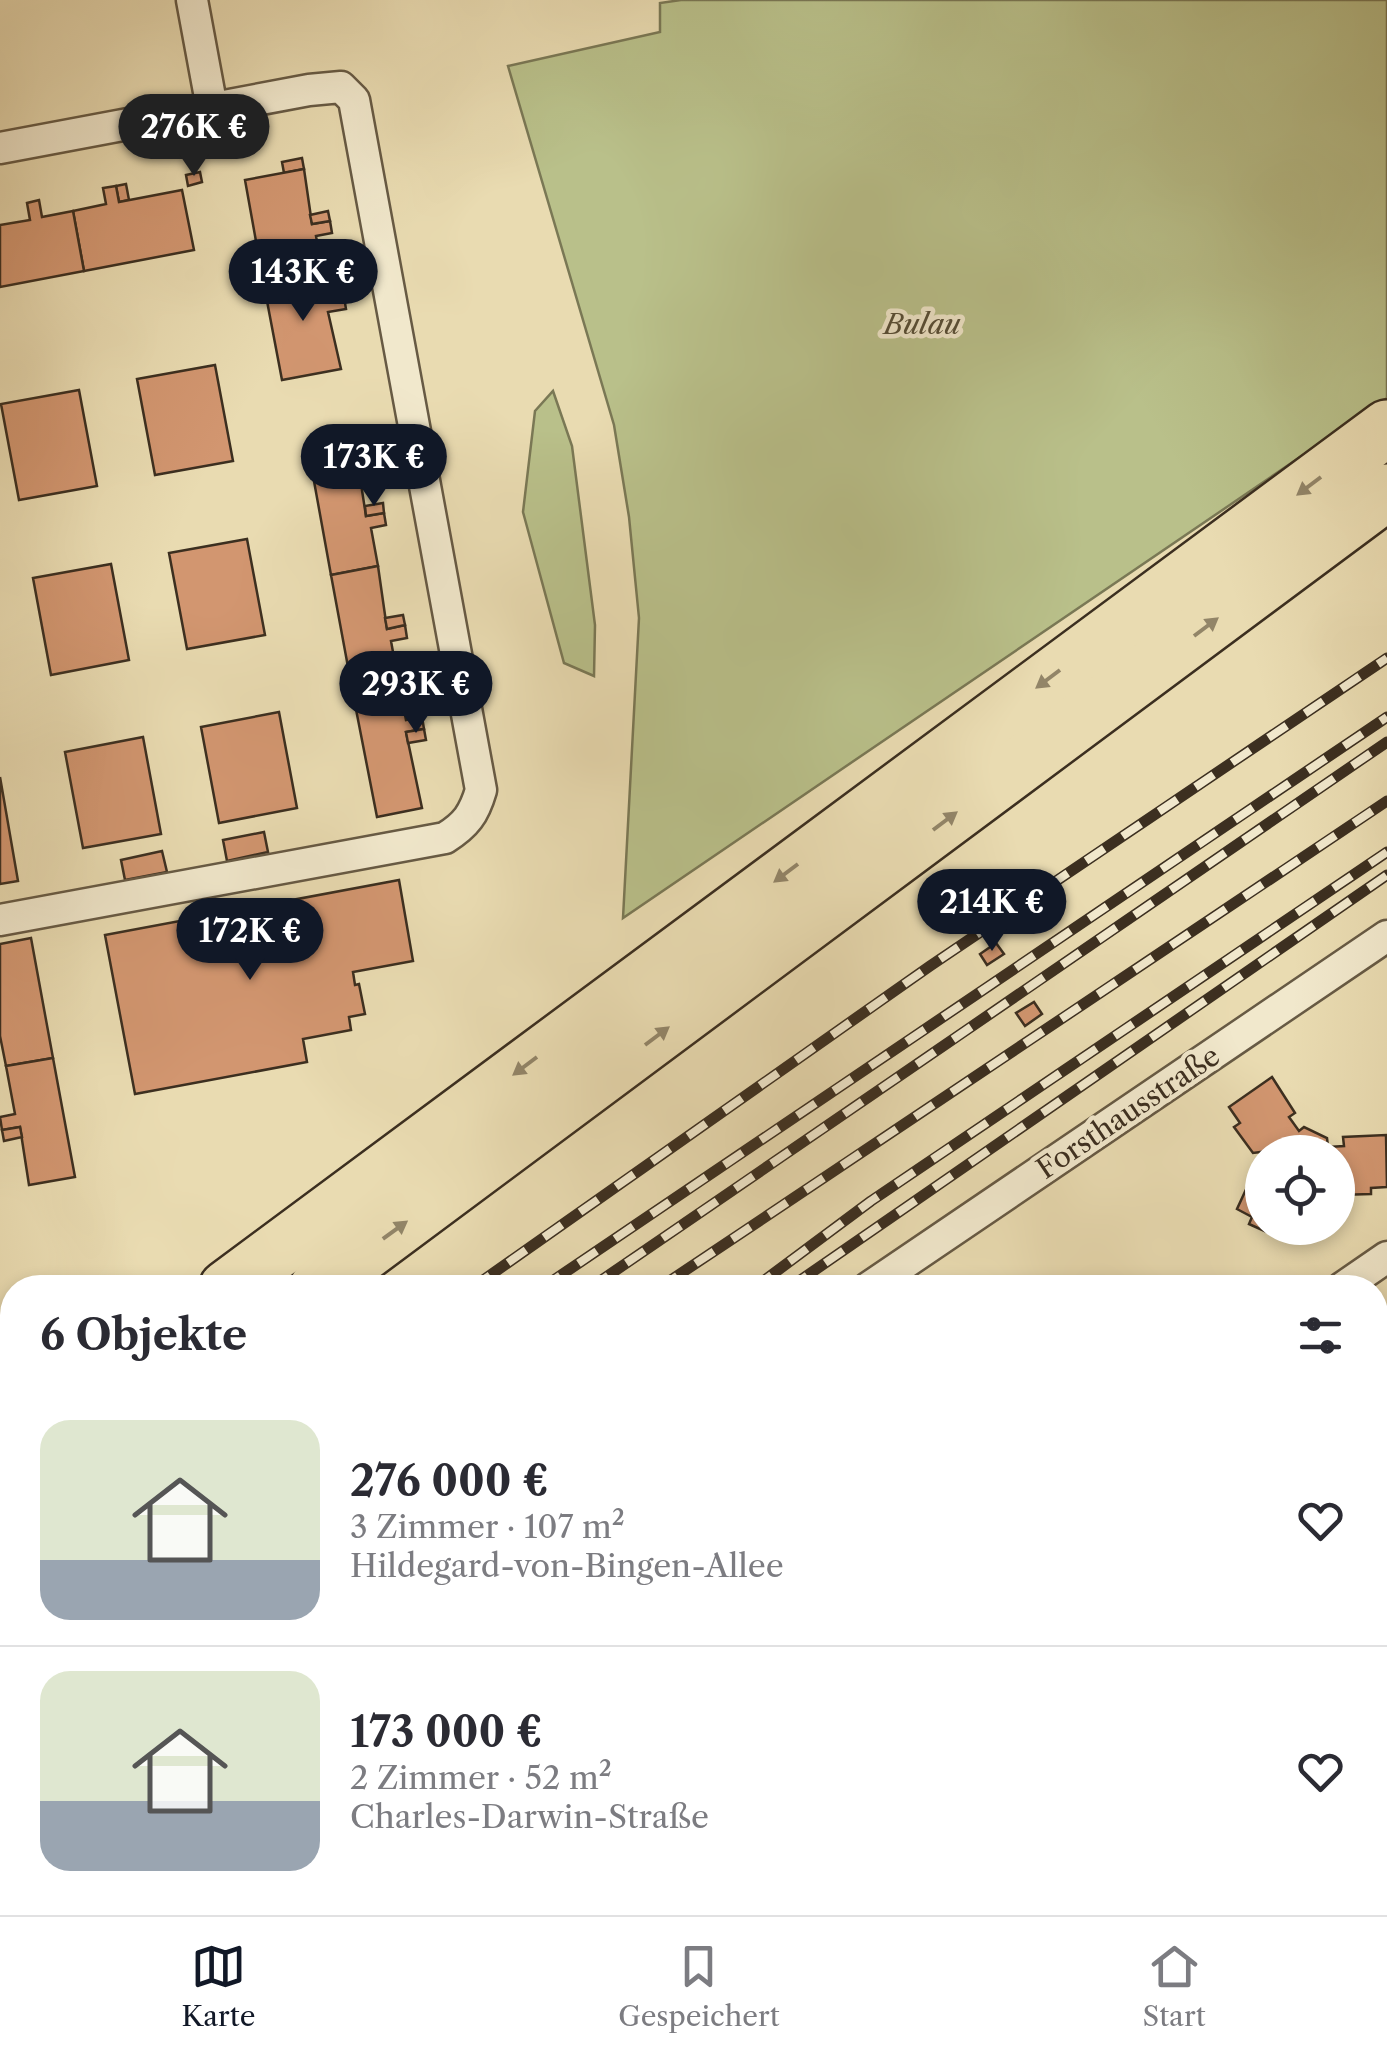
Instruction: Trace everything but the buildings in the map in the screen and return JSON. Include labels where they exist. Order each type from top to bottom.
[{"type":"highway","points":[[245,1275],[1387,428]]},
{"type":"highway","points":[[334,1275],[1387,492]]},
{"type":"street","points":[[192,0],[212,108]]},
{"type":"street","points":[[0,148],[341,87],[354,100],[481,790],[472,816],[445,838],[0,920]]},
{"type":"street","name":"Forsthausstraße","points":[[887,1275],[1387,936]]},
{"type":"street","points":[[1361,1275],[1387,1257]]},
{"type":"green space","name":"Bulau","points":[[1387,0],[1387,398],[623,918],[639,618],[629,517],[614,425],[508,66],[660,32],[660,3]]},
{"type":"green space","points":[[553,391],[572,446],[595,625],[594,676],[564,663],[523,512],[535,411]]},
{"type":"railway","points":[[490,1275],[930,966],[1387,658]]},
{"type":"railway","points":[[561,1275],[1387,717]]},
{"type":"railway","points":[[609,1275],[1387,742]]},
{"type":"railway","points":[[678,1275],[1387,801]]},
{"type":"railway","points":[[771,1275],[871,1201],[1387,852]]},
{"type":"railway","points":[[808,1275],[1387,875]]}]
